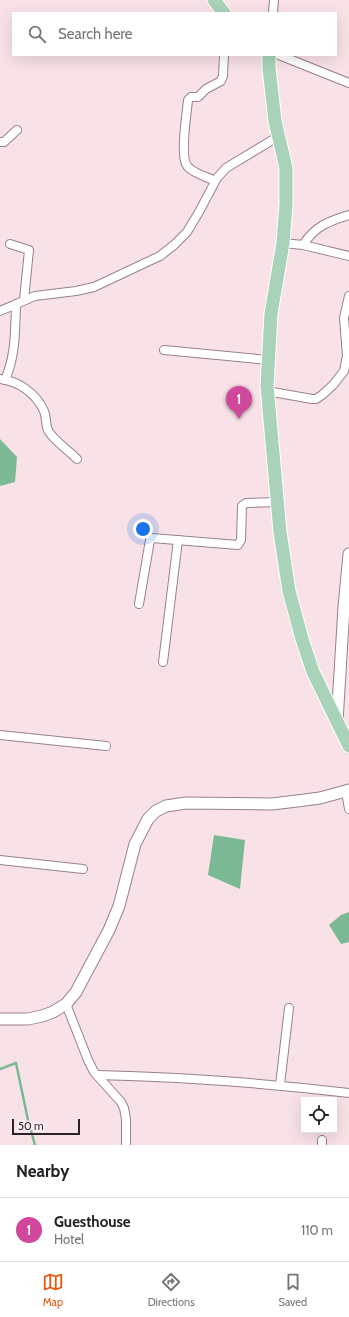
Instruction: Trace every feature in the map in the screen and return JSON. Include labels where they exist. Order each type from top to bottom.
[{"type":"main road","points":[[214,0],[223,12]]},
{"type":"main road","points":[[270,56],[275,121],[286,168],[286,204],[283,243],[271,314],[267,391],[288,591],[313,672],[349,746]]},
{"type":"main road","points":[[337,722],[344,607],[349,554]]},
{"type":"main road","points":[[0,1019],[28,1019],[42,1016],[66,1004],[76,992],[110,930],[119,906],[135,844],[148,819],[156,811],[166,806],[186,803],[278,803],[320,798],[348,790]]},
{"type":"street","points":[[273,12],[274,0]]},
{"type":"street","points":[[215,181],[188,167],[184,162],[184,139],[188,100],[191,97],[198,97],[206,89],[221,81],[224,56]]},
{"type":"street","points":[[282,56],[349,83]]},
{"type":"street","points":[[0,142],[4,142],[17,130]]},
{"type":"street","points":[[0,311],[35,296],[76,292],[94,287],[160,256],[187,232],[215,181],[226,168],[279,136]]},
{"type":"street","points":[[303,245],[311,233],[320,226],[349,215]]},
{"type":"street","points":[[283,243],[303,245],[349,256]]},
{"type":"street","points":[[10,244],[29,250],[20,302],[13,357],[3,379],[27,389],[44,411],[48,431],[77,459]]},
{"type":"street","points":[[267,391],[316,399],[339,378],[344,370],[347,356],[344,318],[349,296]]},
{"type":"street","points":[[164,350],[268,360]]},
{"type":"street","points":[[139,604],[150,540],[155,537],[233,546],[238,545],[240,540],[242,506],[246,503],[278,502]]},
{"type":"street","points":[[163,662],[178,540]]},
{"type":"street","points":[[0,735],[106,746]]},
{"type":"street","points":[[348,790],[349,809]]},
{"type":"street","points":[[0,860],[83,869]]},
{"type":"street","points":[[66,1004],[88,1060],[97,1075],[121,1102],[124,1108],[126,1119],[126,1145]]},
{"type":"street","points":[[280,1085],[289,1008]]},
{"type":"street","points":[[97,1075],[146,1076],[280,1085],[349,1093]]},
{"type":"shaded area","points":[[0,439],[17,457],[15,482],[0,486]]},
{"type":"shaded area","points":[[214,835],[245,840],[240,889],[208,875]]},
{"type":"shaded area","points":[[349,912],[349,942],[341,944],[329,925],[341,915]]},
{"type":"waterway","points":[[0,1069],[16,1063],[35,1145]]},
{"type":"place","name":"Guesthouse","points":[[239,419]]}]
